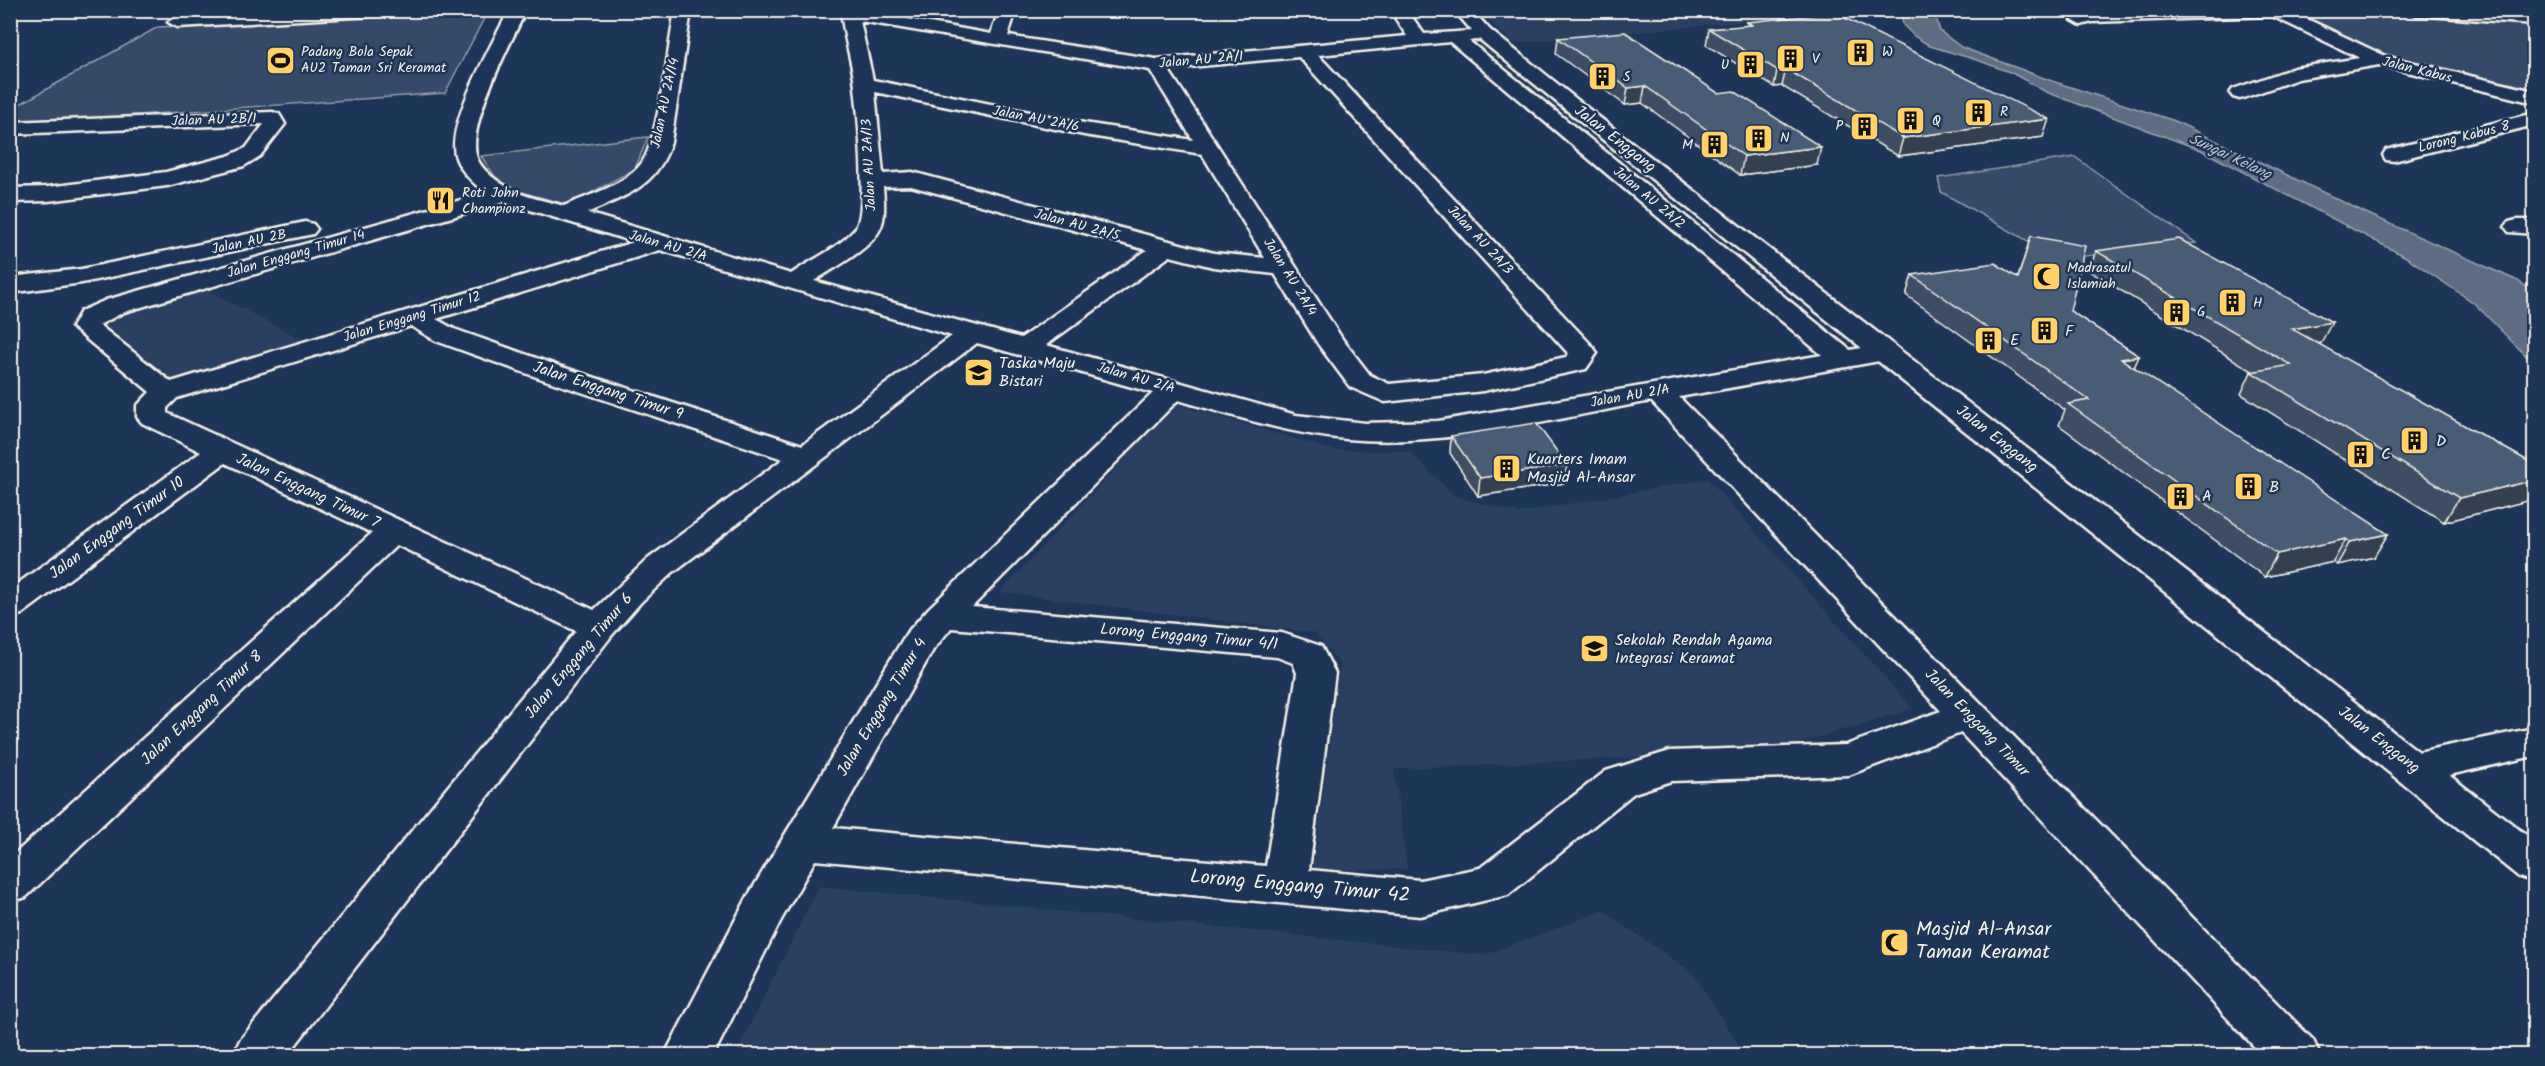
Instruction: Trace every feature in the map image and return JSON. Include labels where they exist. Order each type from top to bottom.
[{"type":"street","points":[[177,22],[391,10]]},
{"type":"street","points":[[494,189],[465,154],[469,118],[518,10]]},
{"type":"street","points":[[683,12],[718,10]]},
{"type":"street","points":[[998,39],[1008,10]]},
{"type":"street","points":[[1398,10],[1419,40]]},
{"type":"street","points":[[2416,10],[2535,19]]},
{"type":"street","points":[[2081,16],[2274,11]]},
{"type":"street","name":"Jalan Kabus","points":[[2274,11],[2379,60],[2535,98]]},
{"type":"street","name":"Jalan AU 2A/14","points":[[563,215],[637,179],[652,166],[669,99],[683,12]]},
{"type":"street","name":"Jalan AU 2A/1","points":[[849,12],[1118,62],[1156,65],[1419,40],[1458,24]]},
{"type":"street","name":"Jalan AU 2A/13","points":[[794,283],[868,229],[873,218],[864,84],[849,12]]},
{"type":"street","name":"Jalan Enggang","points":[[1458,24],[1484,34],[2535,865]]},
{"type":"street","name":"Jalan AU 2A/2","points":[[1458,24],[1844,359]]},
{"type":"street","name":"Jalan AU 2A/3","points":[[1303,50],[1583,353],[1576,363],[1483,383]]},
{"type":"street","points":[[2240,93],[2294,74],[2379,60]]},
{"type":"street","name":"Jalan AU 2A/4","points":[[1156,65],[1332,344],[1360,381],[1384,393],[1483,383]]},
{"type":"street","name":"Jalan AU 2A/6","points":[[864,84],[1084,129],[1209,149]]},
{"type":"street","name":"Jalan AU 2B/1","points":[[10,128],[249,118],[273,118],[275,124],[253,152],[236,161],[167,179],[48,194],[10,195]]},
{"type":"street","name":"Lorong Kabus 8","points":[[2394,155],[2535,119]]},
{"type":"street","name":"Jalan AU 2A/5","points":[[872,181],[912,179],[1165,249],[1213,260],[1284,267]]},
{"type":"street","name":"Jalan AU 2/A","points":[[494,189],[563,215],[794,283],[1293,423],[1338,431],[1377,434],[1438,429],[1885,352]]},
{"type":"street","name":"Jalan AU 2B","points":[[10,285],[82,276],[494,189]]},
{"type":"street","name":"Jalan Enggang Timur 14","points":[[167,392],[85,327],[90,317],[115,306],[494,189]]},
{"type":"street","name":"Jalan Enggang Timur 12","points":[[167,392],[657,243]]},
{"type":"street","points":[[1026,347],[1165,249]]},
{"type":"street","name":"Jalan Enggang Timur 9","points":[[412,316],[445,334],[520,361],[807,457]]},
{"type":"street","name":"Jalan Enggang Timur 6","points":[[257,1056],[599,627],[629,594],[660,566],[974,332]]},
{"type":"street","name":"Jalan Enggang Timur 4","points":[[688,1056],[802,842],[919,643],[942,616],[1174,388]]},
{"type":"street","name":"Jalan Enggang Timur 7","points":[[167,392],[152,406],[152,417],[599,627]]},
{"type":"street","name":"Jalan Enggang Timur","points":[[1657,392],[2296,1056]]},
{"type":"street","name":"Jalan Enggang Timur 10","points":[[10,606],[223,450]]},
{"type":"street","name":"Jalan Enggang Timur 8","points":[[10,885],[393,531]]},
{"type":"street","name":"Lorong Enggang Timur 4/1","points":[[942,616],[1282,645],[1308,655],[1316,673],[1285,886]]},
{"type":"street","name":"Lorong Enggang Timur 42","points":[[802,842],[1420,898],[1492,883],[1620,782],[1670,766],[1850,760],[1969,715]]},
{"type":"street","points":[[2414,768],[2535,742]]},
{"type":"shaded area","name":"Padang Bola Sepak AU2 Taman Sri Keramat","points":[[488,11],[445,93],[11,124],[11,109],[158,27]]},
{"type":"shaded area","points":[[1481,11],[1835,11],[1827,14],[1514,43],[1498,30]]},
{"type":"shaded area","points":[[2278,11],[2360,11],[2534,21],[2534,93],[2385,58]]},
{"type":"shaded area","points":[[648,137],[635,169],[569,205],[502,187],[481,156]]},
{"type":"shaded area","points":[[2075,157],[2196,243],[2060,259],[1941,192],[1938,178]]},
{"type":"shaded area","points":[[197,285],[311,344],[175,384],[98,324],[101,318]]},
{"type":"shaded area","name":"Sekolah Rendah Agama Integrasi Keramat","points":[[1176,404],[1333,450],[1409,451],[1454,496],[1518,513],[1708,479],[1913,709],[1774,751],[1394,769],[1407,869],[1313,870],[1340,665],[1315,633],[1000,592]]},
{"type":"shaded area","points":[[819,886],[1484,955],[1603,911],[1693,973],[1745,1055],[735,1055]]},
{"type":"water","name":"Sungai Kelang","points":[[1907,11],[1941,11],[1936,17],[1940,31],[1961,47],[2052,81],[2175,121],[2366,213],[2518,281],[2534,292],[2534,364],[2474,303],[2406,257],[2201,150],[2046,92],[2012,73],[1930,46],[1914,36],[1903,25],[1902,18]]},
{"type":"building","points":[[1835,13],[2049,119],[1903,138],[1786,69],[1777,70],[1709,29],[1752,25],[1747,22]]},
{"type":"building","points":[[1625,32],[1718,93],[1734,91],[1821,147],[1744,156],[1645,86],[1628,88],[1558,38]]},
{"type":"building","points":[[2031,236],[2085,246],[2070,311],[2139,356],[2121,359],[2388,534],[2350,542],[2346,539],[2277,554],[2068,404],[2089,400],[1912,275],[1995,263],[2018,278]]},
{"type":"building","points":[[2179,239],[2332,322],[2292,329],[2535,465],[2535,480],[2459,498],[2251,372],[2291,365],[2096,251]]},
{"type":"building","points":[[1536,423],[1567,465],[1480,478],[1451,436]]},
{"type":"place","name":"W","points":[[1861,52]]},
{"type":"place","name":"V","points":[[1791,59]]},
{"type":"place","name":"Padang Bola Sepak AU2 Taman Sri Keramat","points":[[280,60]]},
{"type":"place","name":"U","points":[[1750,65]]},
{"type":"place","name":"S","points":[[1602,77]]},
{"type":"place","name":"R","points":[[1979,112]]},
{"type":"place","name":"Q","points":[[1911,121]]},
{"type":"place","name":"P","points":[[1864,126]]},
{"type":"place","name":"N","points":[[1759,138]]},
{"type":"place","name":"M","points":[[1714,145]]},
{"type":"place","name":"Roti John Championz","points":[[441,201]]},
{"type":"place","name":"Madrasatul Islamiah","points":[[2046,276]]},
{"type":"place","name":"H","points":[[2232,303]]},
{"type":"place","name":"G","points":[[2176,312]]},
{"type":"place","name":"F","points":[[2044,331]]},
{"type":"place","name":"E","points":[[1989,340]]},
{"type":"place","name":"Taska Maju Bistari","points":[[978,372]]},
{"type":"place","name":"D","points":[[2415,441]]},
{"type":"place","name":"C","points":[[2360,454]]},
{"type":"place","name":"Kuarters Imam Masjid Al-Ansar","points":[[1506,468]]},
{"type":"place","name":"B","points":[[2248,487]]},
{"type":"place","name":"A","points":[[2181,496]]},
{"type":"place","name":"Sekolah Rendah Agama Integrasi Keramat","points":[[1594,649]]},
{"type":"place","name":"Masjid Al-Ansar Taman Keramat","points":[[1895,942]]}]
